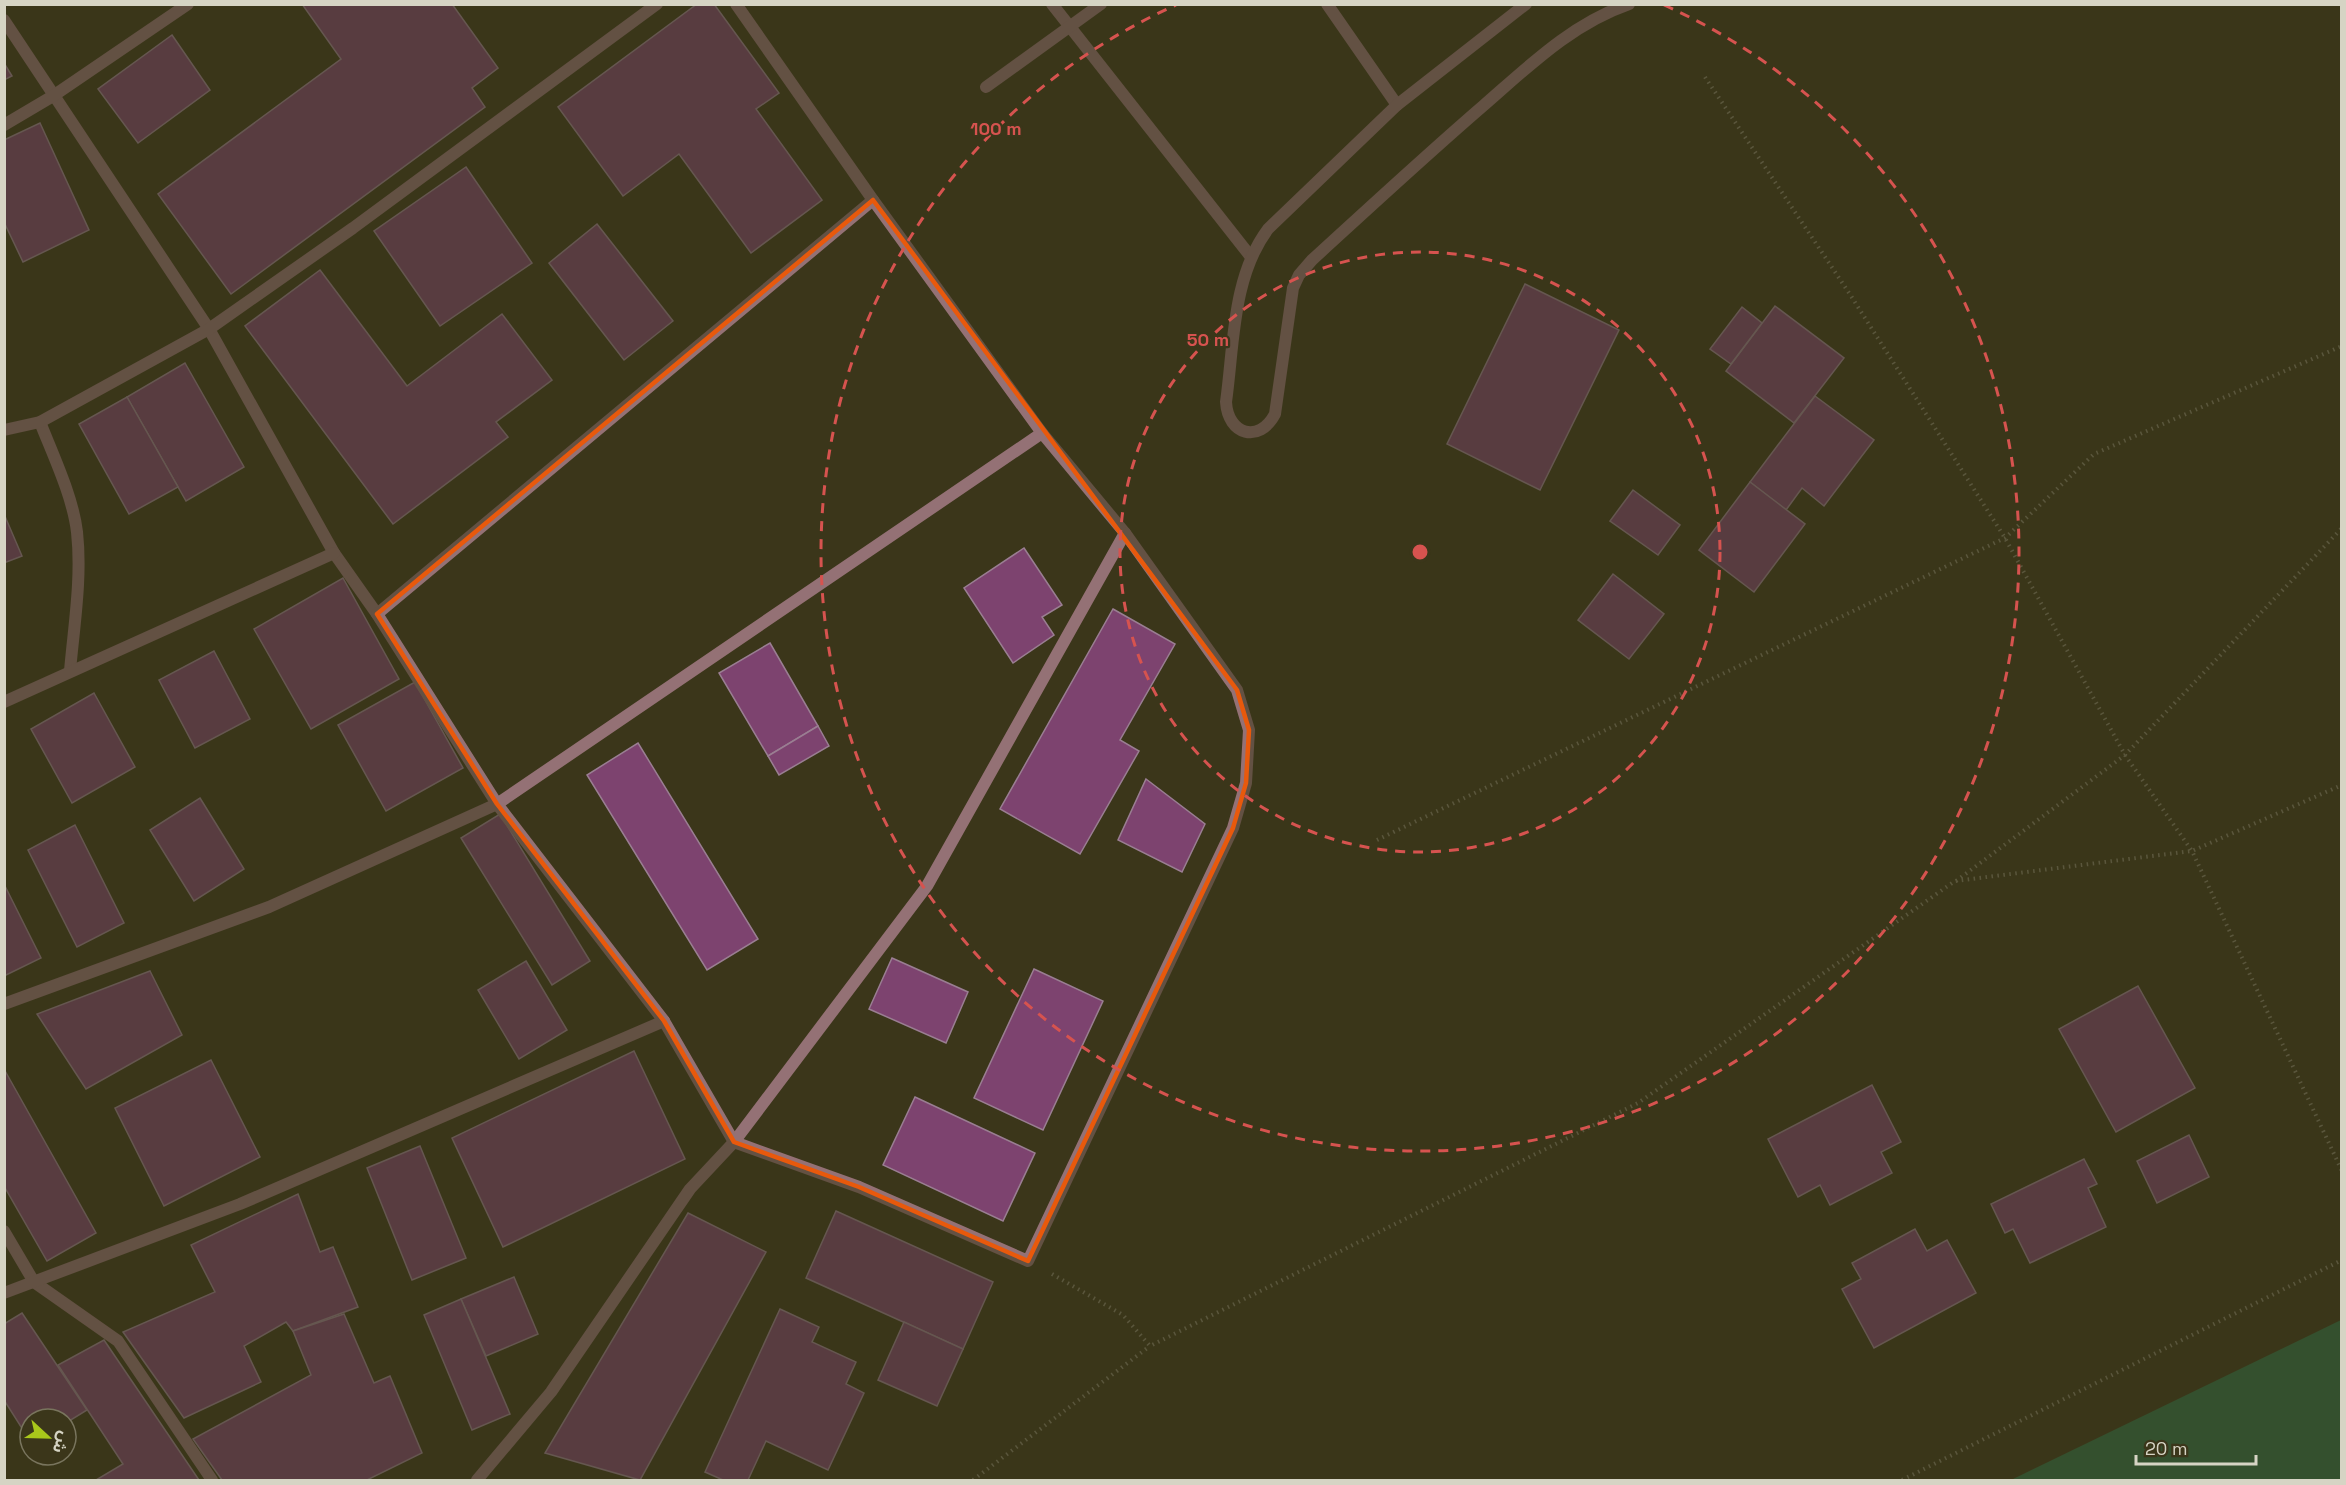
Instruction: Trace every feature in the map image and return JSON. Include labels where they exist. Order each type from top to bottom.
[{"type":"street","points":[[4,125],[53,96],[188,4]]},
{"type":"street","points":[[7,425],[40,422],[209,329],[352,228],[657,4]]},
{"type":"street","points":[[4,20],[209,329],[334,553],[377,614],[497,804],[664,1021],[734,1142],[860,1187],[1028,1261],[1233,828],[1246,783],[1249,730],[1237,690],[1125,533],[1042,433],[873,200],[736,4]]},
{"type":"street","points":[[1052,4],[1251,257]]},
{"type":"street","points":[[986,87],[1101,4]]},
{"type":"street","points":[[1327,4],[1397,105]]},
{"type":"street","points":[[1526,4],[1397,105],[1268,230],[1251,257],[1241,293],[1226,402],[1227,415],[1230,420],[1245,432],[1258,432],[1269,426],[1275,414],[1289,305],[1299,274],[1428,153],[1541,55],[1565,36],[1613,7],[1629,4]]},
{"type":"street","points":[[377,614],[873,200]]},
{"type":"street","points":[[40,422],[61,476],[77,530],[79,583],[70,671]]},
{"type":"street","points":[[4,1004],[269,907],[497,804],[1042,433]]},
{"type":"street","points":[[477,1480],[551,1392],[690,1189],[734,1142],[927,886],[1125,533]]},
{"type":"street","points":[[4,702],[334,553]]},
{"type":"street","points":[[4,1293],[240,1204],[664,1021]]},
{"type":"street","points":[[4,1232],[34,1282],[117,1341],[212,1480]]},
{"type":"path","points":[[1705,77],[1851,296],[2005,538],[2125,755],[2192,851],[2342,1171]]},
{"type":"path","points":[[1377,840],[2005,538],[2094,454],[2342,346]]},
{"type":"path","points":[[973,1480],[1150,1346],[1638,1103],[1955,881],[2125,755],[2342,528]]},
{"type":"path","points":[[1955,881],[2192,851],[2342,785]]},
{"type":"path","points":[[1902,1480],[2342,1260]]},
{"type":"path","points":[[1028,1261],[1123,1315],[1150,1346]]},
{"type":"highlighted area","points":[[873,200],[1237,690],[1249,730],[1246,783],[1233,828],[1028,1261],[859,1187],[734,1142],[664,1021],[497,804],[377,614]]},
{"type":"green space","points":[[2341,1320],[2341,1480],[2011,1480]]},
{"type":"building","points":[[302,4],[452,4],[498,68],[472,88],[485,107],[231,294],[158,194],[341,59]]},
{"type":"building","points":[[697,4],[714,4],[779,93],[756,109],[822,200],[751,253],[679,154],[623,196],[558,107]]},
{"type":"building","points":[[172,35],[210,90],[138,143],[98,89]]},
{"type":"building","points":[[4,63],[12,76],[4,80]]},
{"type":"building","points":[[40,123],[89,230],[23,262],[4,222],[4,140]]},
{"type":"building","points":[[466,167],[532,263],[440,326],[374,231]]},
{"type":"building","points":[[597,224],[673,321],[624,360],[549,263]]},
{"type":"building","points":[[320,270],[407,386],[502,314],[552,380],[496,422],[508,437],[393,524],[245,326]]},
{"type":"building","points":[[1525,284],[1619,330],[1540,490],[1447,444]]},
{"type":"building","points":[[1775,306],[1844,358],[1794,423],[1726,371]]},
{"type":"building","points":[[1742,307],[1762,323],[1731,364],[1710,349]]},
{"type":"building","points":[[185,363],[244,467],[186,501],[127,397]]},
{"type":"building","points":[[1815,396],[1874,440],[1824,506],[1802,488],[1786,510],[1750,482]]},
{"type":"building","points":[[127,397],[178,487],[129,514],[79,424]]},
{"type":"building","points":[[1750,482],[1805,524],[1754,592],[1699,550]]},
{"type":"building","points":[[1633,490],[1680,525],[1658,555],[1610,521]]},
{"type":"building","points":[[4,514],[22,556],[4,563]]},
{"type":"building","points":[[1024,548],[1062,605],[1042,617],[1054,635],[1013,663],[964,588]]},
{"type":"building","points":[[1613,574],[1664,614],[1629,659],[1578,620]]},
{"type":"building","points":[[343,578],[399,679],[311,729],[254,629]]},
{"type":"building","points":[[1113,609],[1175,644],[1120,740],[1139,751],[1080,854],[1000,809]]},
{"type":"building","points":[[770,643],[818,726],[768,756],[719,673]]},
{"type":"building","points":[[214,651],[250,719],[195,748],[159,680]]},
{"type":"building","points":[[415,682],[463,768],[386,811],[338,725]]},
{"type":"building","points":[[94,693],[135,767],[72,803],[31,729]]},
{"type":"building","points":[[818,726],[829,746],[779,775],[768,756]]},
{"type":"building","points":[[638,743],[758,939],[707,970],[587,775]]},
{"type":"building","points":[[1146,779],[1205,824],[1182,872],[1118,840]]},
{"type":"building","points":[[200,798],[244,869],[194,901],[150,830]]},
{"type":"building","points":[[500,814],[590,961],[552,985],[461,838]]},
{"type":"building","points":[[75,825],[124,923],[77,947],[28,850]]},
{"type":"building","points":[[4,884],[41,958],[4,976]]},
{"type":"building","points":[[892,958],[968,992],[946,1043],[869,1009]]},
{"type":"building","points":[[526,961],[567,1030],[519,1059],[478,990]]},
{"type":"building","points":[[1034,969],[1103,1001],[1043,1130],[974,1098]]},
{"type":"building","points":[[150,971],[182,1035],[86,1089],[37,1014]]},
{"type":"building","points":[[2138,986],[2195,1088],[2116,1132],[2059,1029]]},
{"type":"building","points":[[634,1051],[685,1159],[503,1247],[452,1138]]},
{"type":"building","points":[[211,1060],[260,1157],[164,1206],[115,1108]]},
{"type":"building","points":[[4,1069],[96,1233],[47,1261],[4,1186]]},
{"type":"building","points":[[1872,1085],[1901,1142],[1881,1152],[1892,1173],[1830,1205],[1820,1185],[1798,1197],[1768,1139]]},
{"type":"building","points":[[915,1097],[1035,1153],[1003,1221],[883,1165]]},
{"type":"building","points":[[2189,1135],[2209,1177],[2157,1203],[2137,1161]]},
{"type":"building","points":[[420,1146],[466,1258],[412,1280],[367,1168]]},
{"type":"building","points":[[2084,1159],[2097,1184],[2088,1188],[2106,1227],[2030,1263],[2013,1229],[2005,1233],[1991,1204]]},
{"type":"building","points":[[298,1194],[320,1252],[333,1247],[358,1307],[293,1331],[286,1322],[244,1346],[261,1382],[184,1418],[123,1332],[215,1292],[191,1245]]},
{"type":"building","points":[[836,1211],[993,1282],[963,1349],[806,1278]]},
{"type":"building","points":[[688,1213],[766,1252],[640,1480],[545,1453]]},
{"type":"building","points":[[1915,1229],[1927,1251],[1947,1240],[1976,1293],[1874,1348],[1842,1289],[1861,1279],[1852,1263]]},
{"type":"building","points":[[514,1277],[538,1334],[486,1356],[461,1299]]},
{"type":"building","points":[[461,1299],[510,1414],[472,1430],[424,1315]]},
{"type":"building","points":[[780,1309],[819,1327],[812,1342],[856,1362],[846,1384],[864,1393],[828,1470],[766,1441],[748,1480],[723,1480],[705,1472]]},
{"type":"building","points":[[22,1313],[87,1410],[78,1416],[78,1407],[18,1407],[18,1422],[4,1400],[4,1324]]},
{"type":"building","points":[[344,1314],[374,1383],[390,1376],[422,1453],[367,1480],[222,1480],[193,1439],[311,1375],[293,1331]]},
{"type":"building","points":[[904,1322],[963,1349],[937,1406],[878,1380]]},
{"type":"building","points":[[104,1340],[199,1480],[96,1480],[123,1464],[58,1365]]}]
